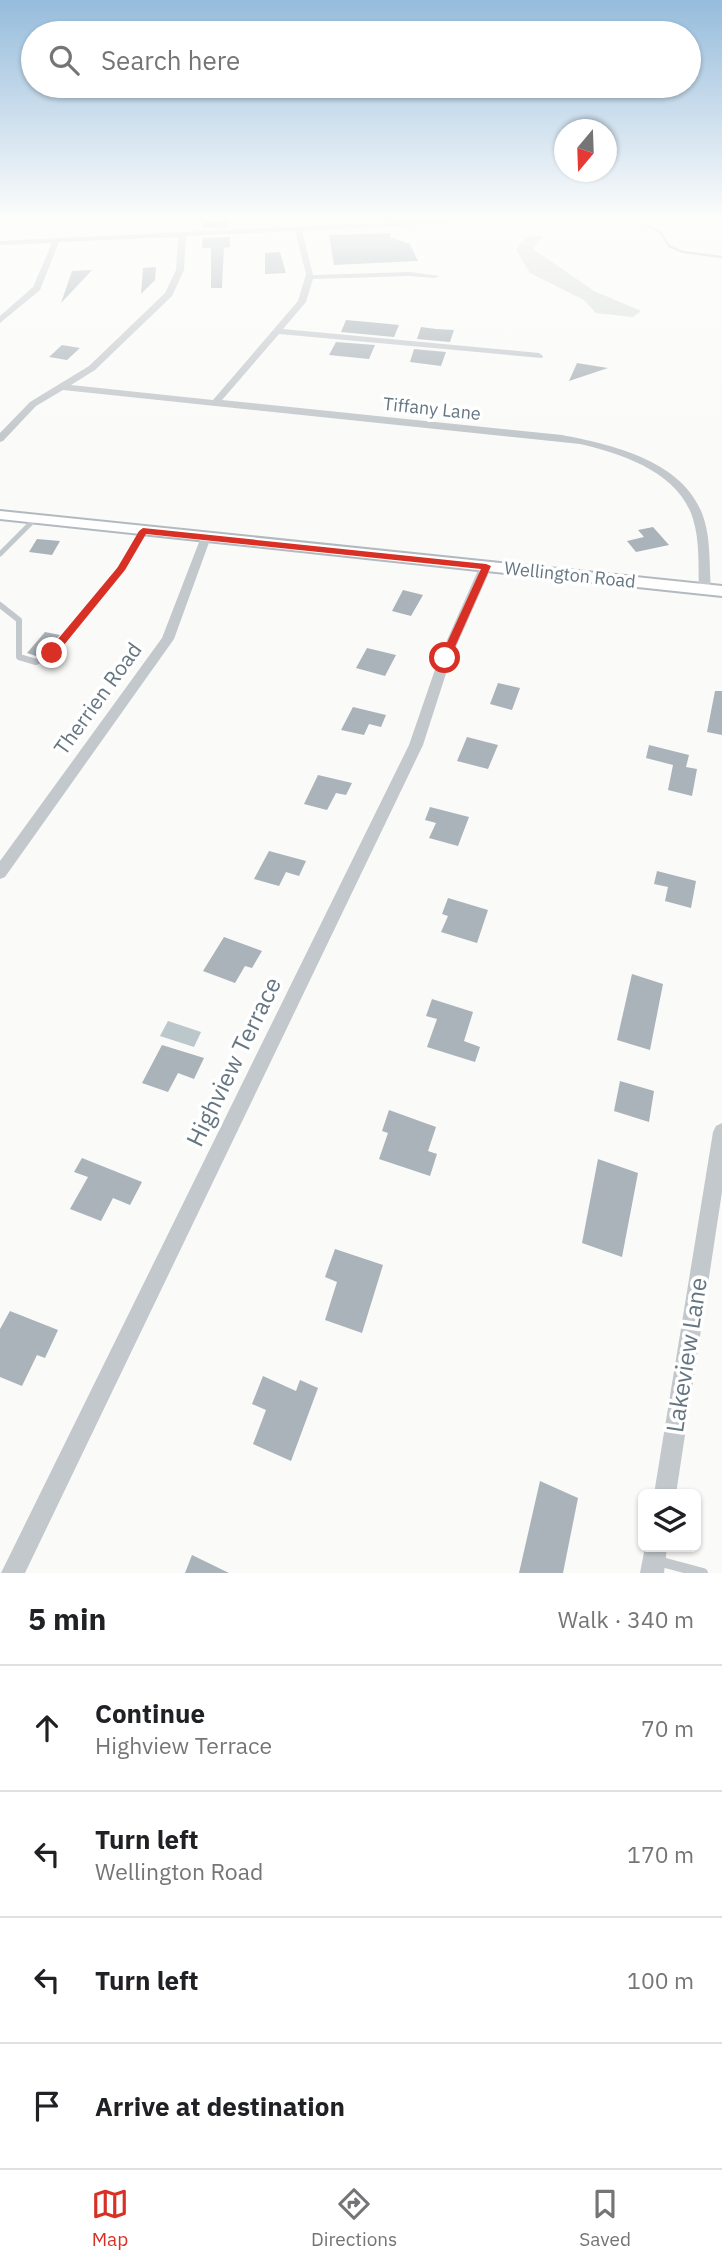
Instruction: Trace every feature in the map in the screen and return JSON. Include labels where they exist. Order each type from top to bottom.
[{"type":"main road","name":"Wellington Road","points":[[0,515],[722,591]]},
{"type":"street","points":[[0,320],[35,290]]},
{"type":"street","points":[[0,439],[33,404],[92,368],[172,290]]},
{"type":"street","points":[[215,403],[302,302],[306,290]]},
{"type":"street","points":[[276,331],[539,356]]},
{"type":"street","name":"Tiffany Lane","points":[[63,387],[562,439],[619,451],[663,475],[682,491],[695,508],[700,527],[705,589]]},
{"type":"street","name":"Therrien Road","points":[[0,873],[168,639],[206,537]]},
{"type":"street","name":"Highview Terrace","points":[[13,1573],[416,746],[445,658],[486,566]]},
{"type":"street","name":"Lakeview Lane","points":[[666,1489],[722,1132]]},
{"type":"lane","points":[[0,554],[35,519]]},
{"type":"lane","points":[[0,605],[19,620],[19,657],[26,662],[44,660],[122,568],[143,531]]},
{"type":"lane","points":[[654,1560],[703,1573]]},
{"type":"shaded area","points":[[565,290],[593,290],[641,311],[633,317],[596,313],[584,300]]},
{"type":"shaded area","points":[[168,1021],[201,1032],[194,1047],[160,1036]]},
{"type":"building","points":[[65,290],[73,290],[61,303]]},
{"type":"building","points":[[346,320],[399,325],[394,337],[341,332]]},
{"type":"building","points":[[421,327],[454,330],[450,342],[417,339]]},
{"type":"building","points":[[336,342],[375,345],[369,359],[329,355]]},
{"type":"building","points":[[62,345],[80,348],[67,360],[49,357]]},
{"type":"building","points":[[414,349],[446,352],[441,366],[410,362]]},
{"type":"building","points":[[577,363],[608,368],[569,381]]},
{"type":"building","points":[[653,527],[669,545],[636,552],[627,541],[644,537],[638,530]]},
{"type":"building","points":[[37,539],[60,541],[52,555],[29,552]]},
{"type":"building","points":[[403,590],[423,595],[411,616],[392,611]]},
{"type":"building","points":[[45,632],[60,635],[48,649],[36,656],[27,653]]},
{"type":"building","points":[[367,648],[396,655],[385,676],[356,668]]},
{"type":"building","points":[[498,683],[520,688],[512,710],[490,704]]},
{"type":"building","points":[[715,691],[722,691],[722,735],[707,732]]},
{"type":"building","points":[[353,707],[386,715],[381,727],[369,724],[364,735],[341,730]]},
{"type":"building","points":[[467,737],[498,745],[488,769],[457,761]]},
{"type":"building","points":[[649,745],[689,755],[686,767],[697,769],[692,796],[668,790],[673,765],[646,758]]},
{"type":"building","points":[[318,775],[352,783],[346,795],[336,793],[327,810],[304,804]]},
{"type":"building","points":[[430,807],[469,817],[458,846],[429,838],[436,823],[425,820]]},
{"type":"building","points":[[269,851],[306,861],[299,876],[286,872],[279,886],[254,879]]},
{"type":"building","points":[[657,871],[696,881],[691,908],[665,901],[668,887],[654,884]]},
{"type":"building","points":[[448,898],[488,910],[477,943],[441,932],[448,916],[442,914]]},
{"type":"building","points":[[224,937],[262,951],[252,968],[245,966],[235,983],[203,971]]},
{"type":"building","points":[[632,974],[663,984],[650,1050],[617,1040]]},
{"type":"building","points":[[432,999],[473,1012],[464,1041],[480,1047],[475,1062],[427,1047],[437,1019],[426,1016]]},
{"type":"building","points":[[162,1045],[204,1058],[194,1079],[178,1073],[168,1092],[142,1083]]},
{"type":"building","points":[[620,1081],[654,1091],[649,1122],[614,1111]]},
{"type":"building","points":[[389,1110],[436,1127],[428,1151],[437,1154],[430,1176],[379,1159],[388,1133],[382,1131]]},
{"type":"building","points":[[82,1158],[142,1182],[130,1205],[113,1198],[101,1221],[70,1209],[88,1177],[74,1172]]},
{"type":"building","points":[[598,1159],[638,1173],[622,1257],[582,1243]]},
{"type":"building","points":[[335,1249],[383,1265],[362,1333],[325,1320],[337,1282],[325,1277]]},
{"type":"building","points":[[10,1311],[58,1330],[45,1358],[37,1355],[22,1386],[0,1377],[0,1329]]},
{"type":"building","points":[[263,1376],[296,1391],[300,1380],[318,1388],[291,1461],[253,1444],[266,1410],[252,1404]]},
{"type":"building","points":[[540,1481],[578,1498],[563,1573],[519,1573]]},
{"type":"building","points":[[192,1555],[229,1573],[185,1573]]},
{"type":"route","points":[[52,653],[122,568],[143,531],[486,566],[445,658]]}]
